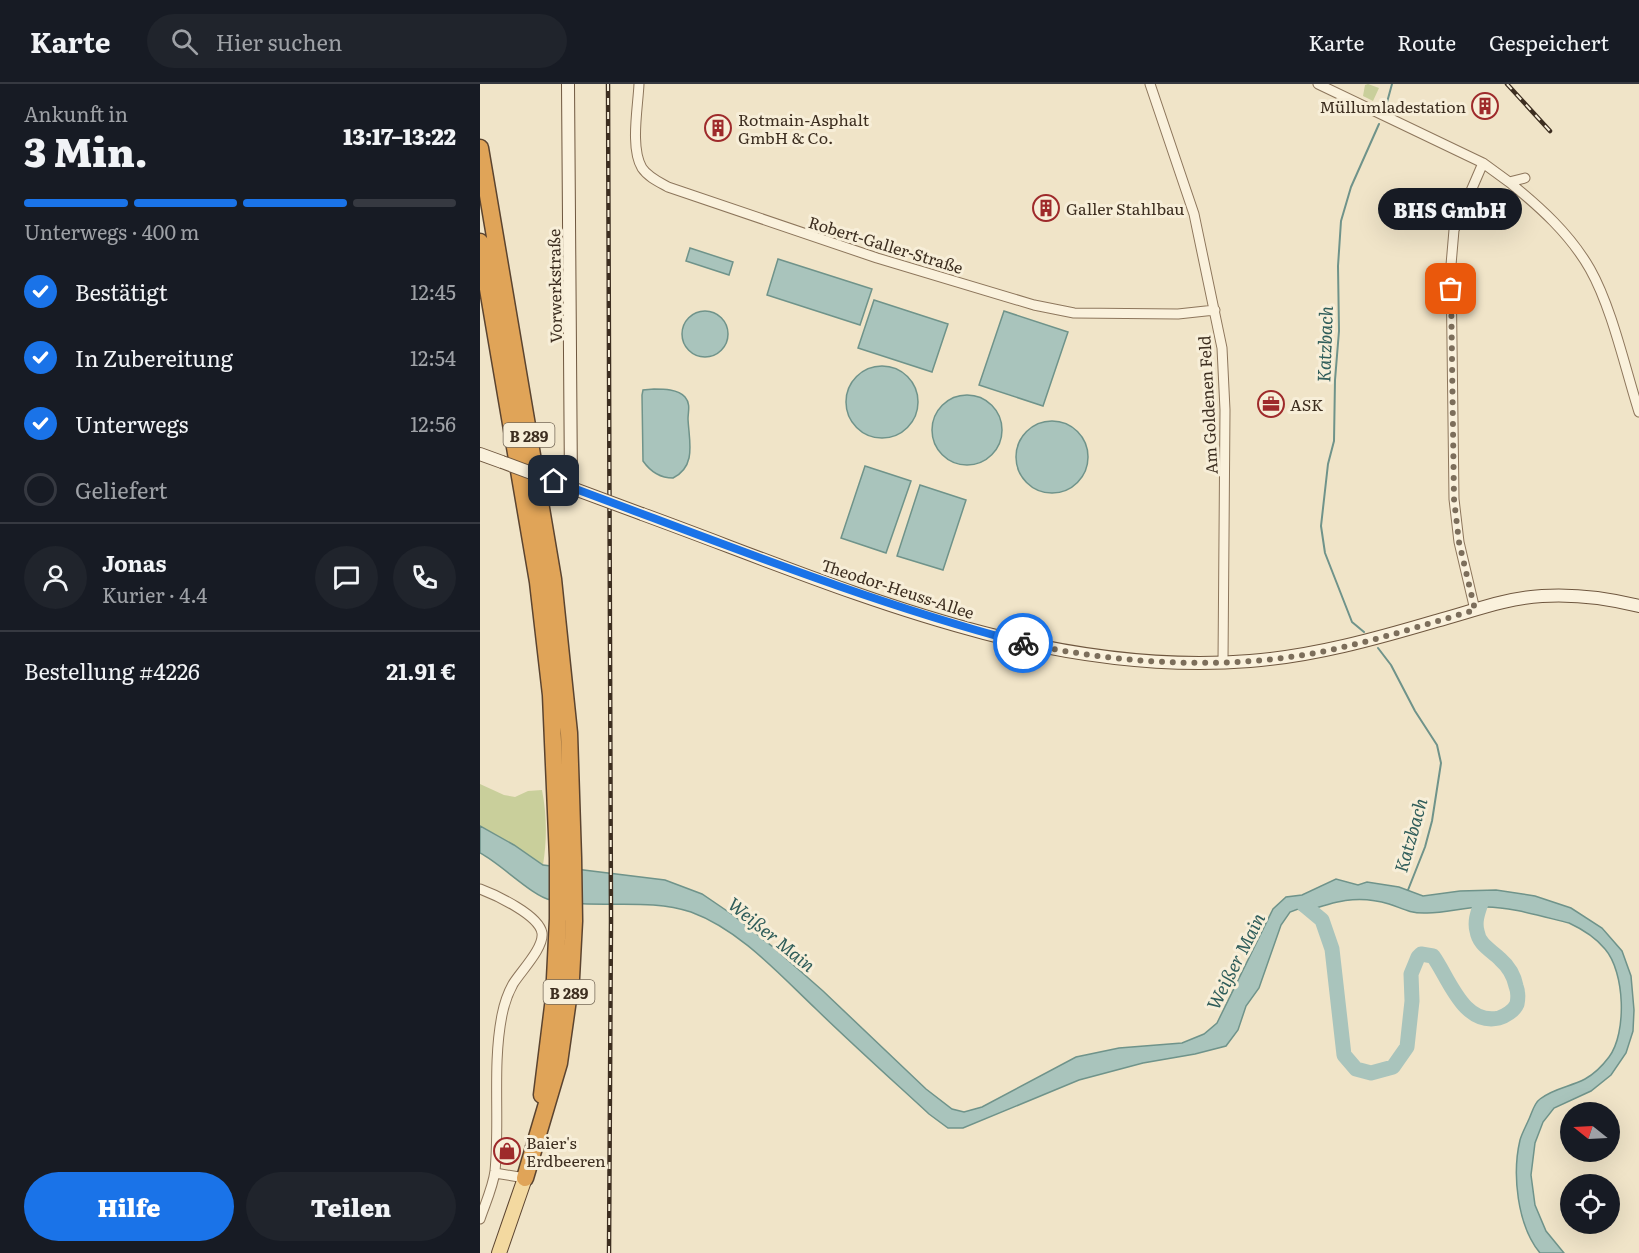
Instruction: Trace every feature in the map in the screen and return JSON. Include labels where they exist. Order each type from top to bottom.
[{"type":"highway","name":"B 289","points":[[480,148],[546,587],[551,695],[561,734],[566,920],[554,998],[539,1133],[525,1178]]},
{"type":"highway","name":"B 289","points":[[480,242],[497,343],[546,587]]},
{"type":"highway","points":[[480,316],[497,343]]},
{"type":"main road","name":"Vorwerkstraße","points":[[568,84],[571,487]]},
{"type":"main road","name":"Theodor-Heuss-Allee","points":[[480,454],[882,602],[967,629],[1025,644],[1103,658],[1223,662],[1274,658],[1351,646],[1475,610],[1540,596],[1599,598],[1639,606]]},
{"type":"main road","name":"B 289","points":[[499,1253],[525,1178]]},
{"type":"street","name":"Robert-Galler-Straße","points":[[639,84],[635,149],[642,168],[654,179],[668,187],[877,258],[1034,305],[1074,313],[1178,314],[1215,310]]},
{"type":"street","name":"Am Goldenen Feld","points":[[1150,84],[1194,214],[1222,348],[1225,410],[1223,662]]},
{"type":"street","points":[[1318,84],[1483,163],[1542,208],[1568,238],[1589,268],[1602,293],[1639,412]]},
{"type":"street","points":[[1475,610],[1459,542],[1454,499],[1451,265],[1454,230],[1483,163]]},
{"type":"street","points":[[1509,182],[1525,178]]},
{"type":"street","points":[[480,889],[531,917],[539,925],[542,934],[541,944],[512,987],[502,1015],[495,1173],[482,1207],[480,1220]]},
{"type":"street","points":[[495,1173],[525,1178]]},
{"type":"green space","points":[[1365,85],[1379,88],[1373,101],[1363,96]]},
{"type":"green space","points":[[480,784],[504,795],[515,797],[528,791],[542,790],[546,828],[543,865],[480,826]]},
{"type":"water","points":[[690,248],[733,262],[729,275],[686,261]]},
{"type":"water","points":[[778,259],[872,289],[860,325],[767,295]]},
{"type":"water","points":[[874,300],[948,324],[932,372],[858,348]]},
{"type":"water","points":[[705,311],[721,318],[728,334],[721,350],[705,357],[689,350],[682,334],[689,318]]},
{"type":"water","points":[[1004,311],[1068,332],[1043,406],[979,385]]},
{"type":"water","points":[[889,366],[908,376],[916,388],[918,402],[916,416],[908,428],[896,436],[875,438],[856,428],[848,416],[846,395],[856,376],[868,368]]},
{"type":"water","points":[[643,390],[678,392],[688,402],[689,460],[681,473],[673,478],[656,473],[643,461],[642,395]]},
{"type":"water","points":[[974,395],[987,401],[996,410],[1000,416],[1002,430],[1000,444],[992,455],[981,463],[960,465],[942,455],[934,444],[932,423],[942,405],[953,397]]},
{"type":"water","points":[[1052,421],[1072,427],[1082,437],[1088,457],[1082,477],[1072,487],[1052,493],[1032,487],[1022,477],[1016,457],[1022,437],[1032,427]]},
{"type":"water","points":[[865,466],[911,481],[886,553],[841,538]]},
{"type":"water","points":[[920,485],[966,500],[943,570],[897,556]]},
{"type":"water","points":[[480,826],[543,865],[665,880],[702,894],[773,947],[926,1089],[952,1109],[964,1112],[982,1107],[1076,1057],[1119,1048],[1182,1043],[1204,1034],[1217,1023],[1273,909],[1286,897],[1302,895],[1336,879],[1358,885],[1367,882],[1399,887],[1423,896],[1460,891],[1496,890],[1535,896],[1571,908],[1602,928],[1622,951],[1631,976],[1633,1031],[1626,1053],[1611,1075],[1591,1091],[1567,1102],[1560,1102],[1560,1105],[1554,1108],[1543,1122],[1535,1143],[1531,1175],[1535,1205],[1546,1231],[1564,1253],[1540,1253],[1526,1228],[1518,1199],[1517,1168],[1521,1137],[1538,1101],[1551,1092],[1585,1079],[1607,1060],[1615,1046],[1621,1018],[1620,987],[1612,959],[1597,941],[1569,923],[1503,908],[1476,907],[1418,913],[1366,900],[1345,900],[1304,912],[1298,909],[1290,912],[1281,925],[1259,988],[1246,1006],[1238,1030],[1226,1046],[1143,1063],[1079,1080],[963,1128],[948,1128],[929,1114],[758,954],[709,920],[691,912],[657,905],[569,903],[544,898],[480,853]]},
{"type":"waterway","name":"Katzbach","points":[[1386,106],[1392,84]]},
{"type":"waterway","name":"Katzbach","points":[[1364,632],[1352,622],[1325,553],[1321,526],[1328,464],[1334,441],[1341,221],[1351,187],[1379,124]]},
{"type":"waterway","name":"Katzbach","points":[[1378,648],[1391,665],[1415,711],[1437,745],[1441,763],[1432,821],[1425,847],[1408,890]]},
{"type":"waterway","points":[[1304,905],[1322,920],[1332,949],[1344,1055],[1356,1069],[1371,1073],[1393,1067],[1407,1047],[1412,1001],[1411,974],[1421,954],[1433,956],[1458,998],[1476,1015],[1486,1019],[1499,1018],[1516,1007],[1517,993],[1512,975],[1506,965],[1483,944],[1478,936],[1476,919],[1482,900]]},
{"type":"railway","points":[[608,84],[611,920],[609,1253]]},
{"type":"railway","points":[[1507,84],[1550,131]]},
{"type":"way so far","points":[[1023,643],[1103,658],[1154,661],[1251,661],[1351,646],[1475,610],[1459,542],[1454,499],[1451,289]]},
{"type":"place","name":"Müllumladestation","points":[[1485,106]]},
{"type":"place","name":"Rotmain-Asphalt GmbH & Co.","points":[[718,128]]},
{"type":"place","name":"Galler Stahlbau","points":[[1046,208]]},
{"type":"place","name":"BHS GmbH","points":[[1451,289]]},
{"type":"place","name":"ASK","points":[[1271,404]]},
{"type":"place","name":"Baier's Erdbeeren","points":[[507,1151]]},
{"type":"route","points":[[554,481],[882,602],[967,629],[1023,643]]},
{"type":"water label","name":"Weißer Main","points":[[772,934]]},
{"type":"water label","name":"Weißer Main","points":[[1235,961]]}]
